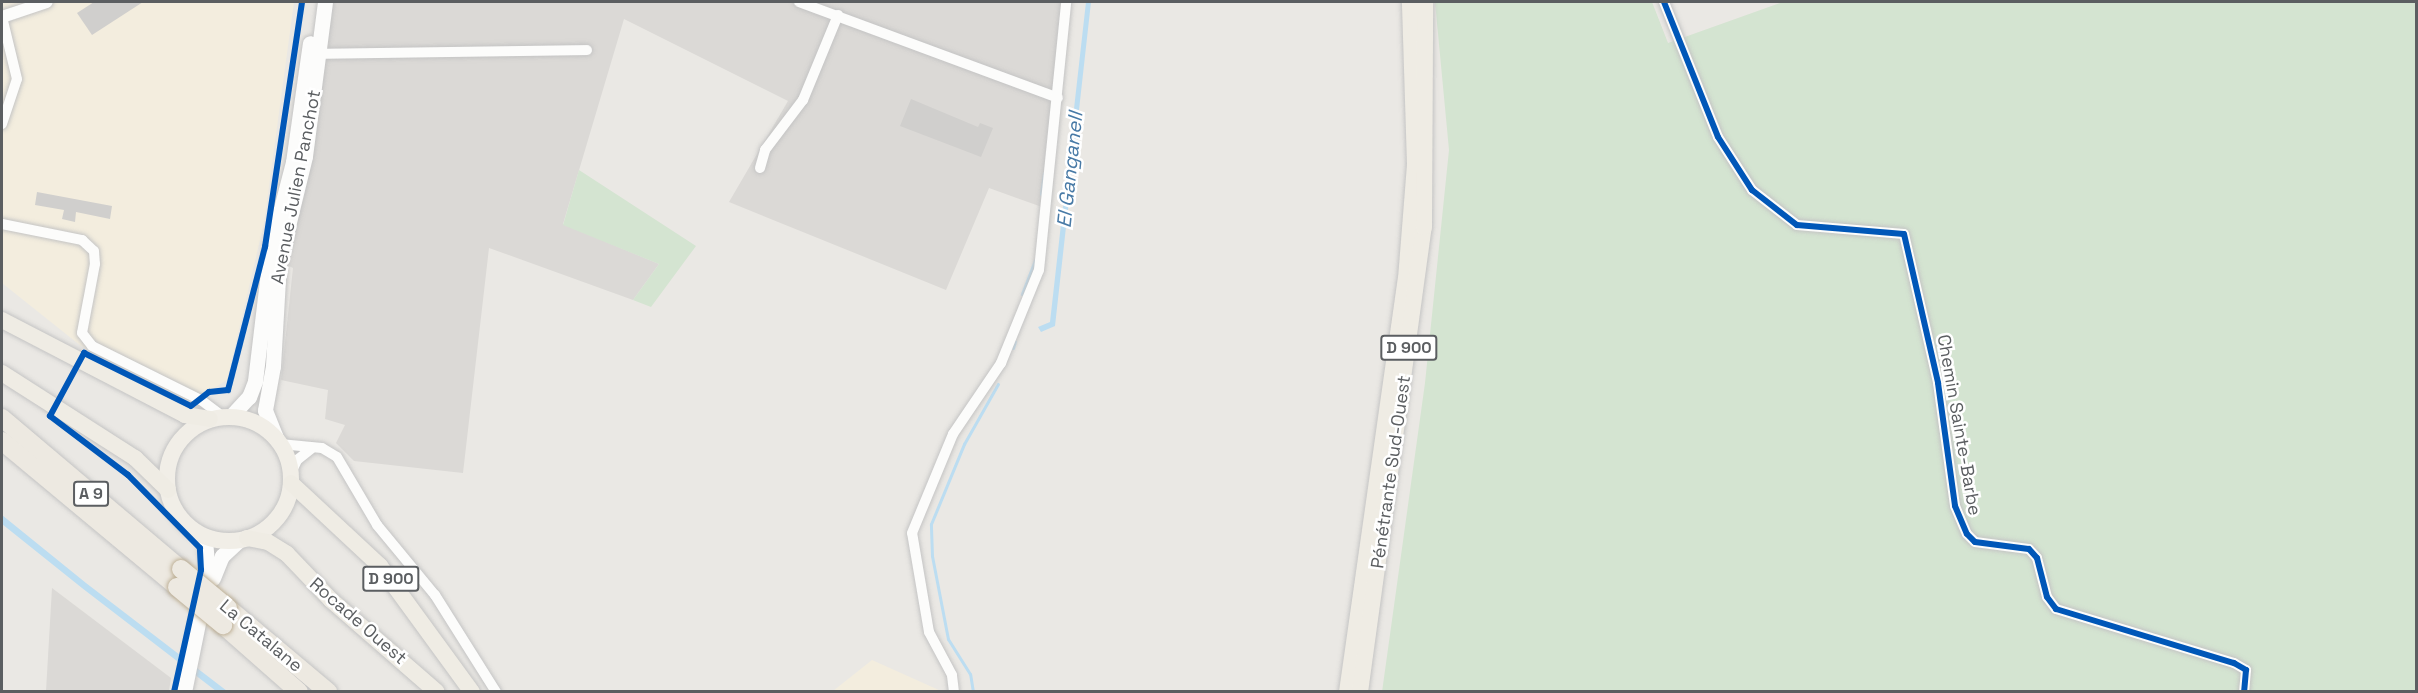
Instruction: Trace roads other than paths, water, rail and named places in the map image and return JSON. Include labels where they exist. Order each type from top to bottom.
[{"type":"highway","points":[[1347,692],[1406,279],[1415,164],[1410,2]]},
{"type":"highway","name":"Pénétrante Sud-Ouest","points":[[1360,692],[1424,227],[1425,2]]},
{"type":"highway","points":[[2,320],[184,415],[218,414]]},
{"type":"highway","points":[[2,373],[135,458],[168,489]]},
{"type":"highway","name":"La Catalane","points":[[2,418],[181,569],[299,692]]},
{"type":"highway","name":"La Catalane","points":[[2,441],[177,587],[225,617],[328,692]]},
{"type":"highway","name":"D 900","points":[[291,478],[391,579],[472,692]]},
{"type":"highway","name":"Rocade Ouest","points":[[242,540],[268,542],[287,555],[331,600],[437,692]]},
{"type":"main road","name":"Avenue Julien Panchot","points":[[279,442],[265,411],[273,366],[279,263],[305,156],[315,54],[315,2]]},
{"type":"main road","name":"Avenue Julien Panchot","points":[[218,414],[249,398],[255,381],[271,247],[293,162],[325,2]]},
{"type":"main road","points":[[193,651],[217,566],[242,540],[274,522],[287,502],[291,478],[279,442],[262,426],[218,414],[188,432],[173,452],[168,489],[181,517],[205,537],[242,540]]},
{"type":"main road","points":[[186,686],[208,574],[205,537]]},
{"type":"street","points":[[2,124],[17,79],[2,17],[47,2]]},
{"type":"street","points":[[799,2],[1058,98]]},
{"type":"street","points":[[954,692],[951,675],[929,632],[912,533],[953,434],[1001,363],[1039,270],[1066,2]]},
{"type":"street","name":"Chemin Sainte-Barbe","points":[[1664,2],[1718,137],[1752,190],[1797,225],[1904,234],[1938,383],[1955,506],[1967,534],[1975,542],[2029,549],[2037,558],[2047,597],[2056,609],[2234,663],[2246,670],[2244,692]]},
{"type":"street","points":[[760,168],[765,150],[802,100],[838,15]]},
{"type":"street","points":[[315,54],[587,50]]},
{"type":"street","points":[[2,224],[82,240],[94,251],[95,264],[82,333],[92,346],[218,414]]},
{"type":"street","points":[[279,442],[314,448],[336,457],[387,539],[435,595],[496,692]]},
{"type":"street","points":[[291,478],[302,454],[314,448]]},
{"type":"water","points":[[1086,2],[1091,2],[1055,326],[1041,332],[1038,327],[1050,322]]},
{"type":"water","points":[[2,515],[86,583],[227,691],[216,691],[82,588],[2,524]]},
{"type":"waterway","points":[[1041,194],[1044,173]]},
{"type":"waterway","points":[[1022,294],[1035,260]]},
{"type":"waterway","points":[[1013,348],[1015,341]]},
{"type":"waterway","name":"El Ganganell","points":[[973,692],[970,674],[948,639],[932,556],[931,524],[964,444],[998,384]]}]
